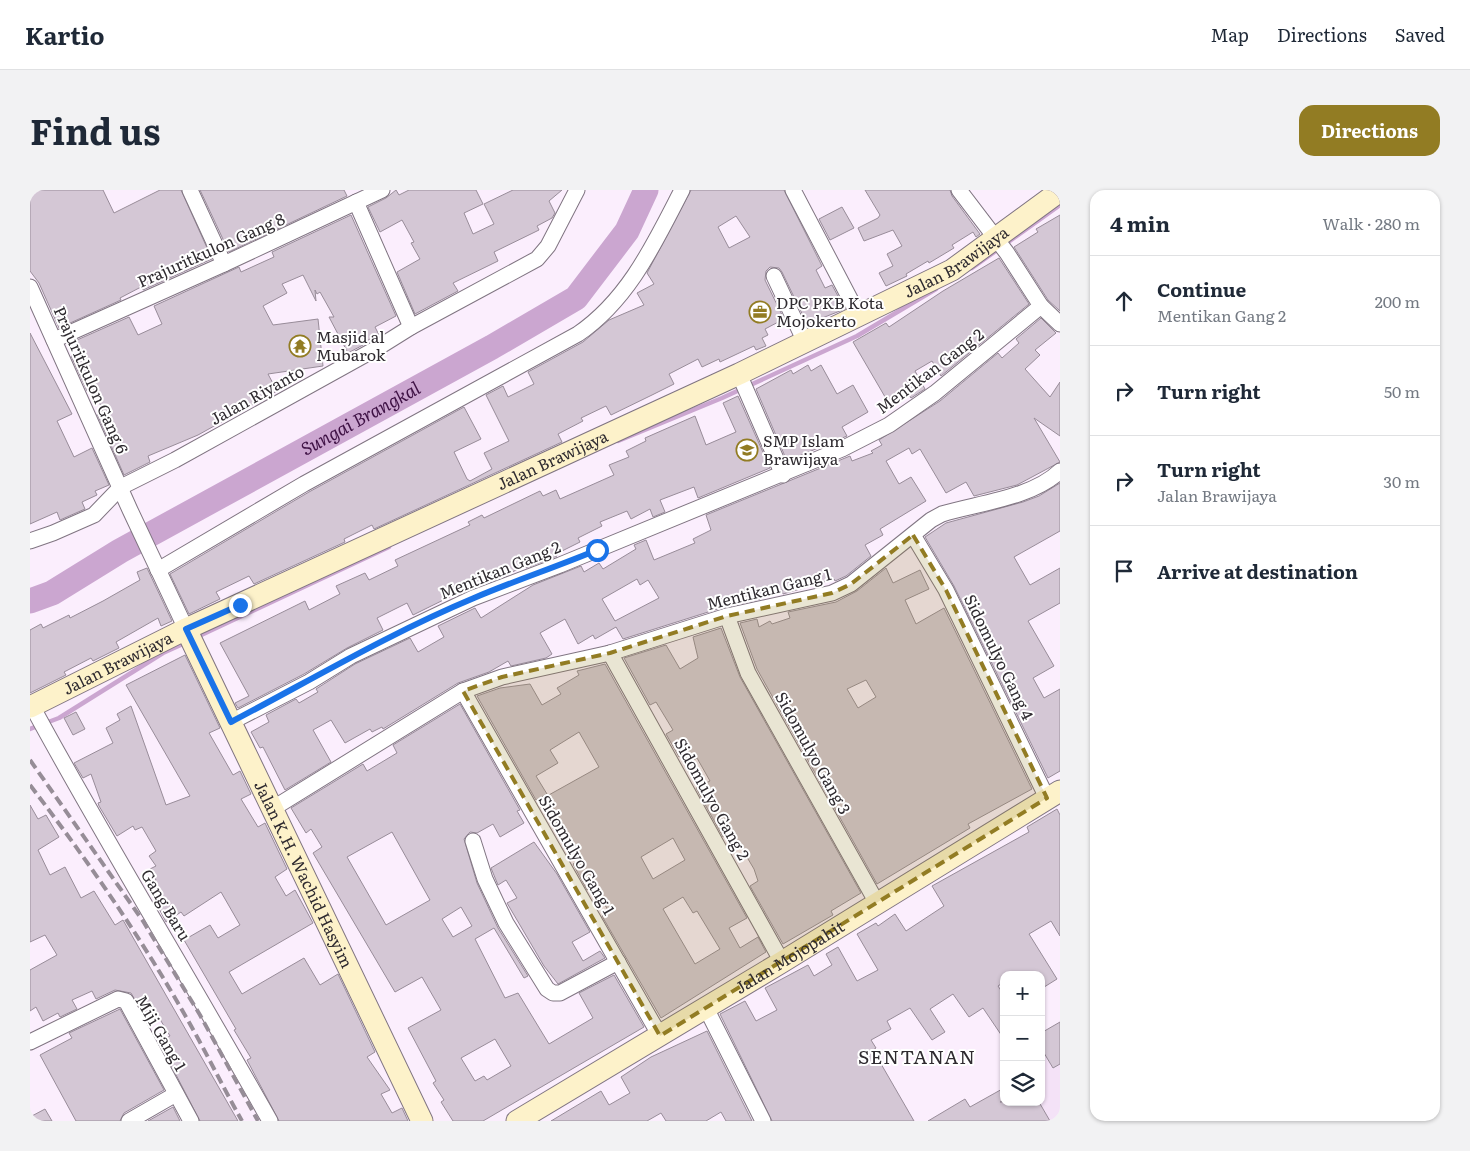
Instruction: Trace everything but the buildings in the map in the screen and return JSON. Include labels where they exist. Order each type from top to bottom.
[{"type":"main road","name":"Jalan Brawijaya","points":[[34,711],[186,629],[744,385],[805,342],[1001,245],[1051,193]]},
{"type":"main road","name":"Jalan K.H. Wachid Hasyim","points":[[186,629],[422,1121]]},
{"type":"main road","name":"Jalan Mojopahit","points":[[517,1121],[782,962],[1054,794]]},
{"type":"street","points":[[190,190],[224,264]]},
{"type":"street","name":"Prajuritkulon Gang 8","points":[[54,340],[224,264],[382,190]]},
{"type":"street","name":"Jalan Riyanto","points":[[30,541],[94,515],[121,487],[192,451],[379,347],[411,327],[537,259],[548,246],[577,190]]},
{"type":"street","points":[[156,565],[578,334],[599,319],[613,305],[651,250],[682,190]]},
{"type":"street","points":[[793,190],[859,316]]},
{"type":"street","points":[[959,190],[1001,245],[1041,306],[1060,324]]},
{"type":"street","points":[[356,202],[411,327]]},
{"type":"street","points":[[774,276],[805,342]]},
{"type":"street","name":"Prajuritkulon Gang 6","points":[[30,287],[130,510],[186,629]]},
{"type":"street","name":"Mentikan Gang 2","points":[[231,722],[308,682],[351,656],[473,598],[783,475],[842,449],[889,425],[935,393],[1041,306]]},
{"type":"street","points":[[744,385],[783,475]]},
{"type":"street","name":"Mentikan Gang 1","points":[[272,809],[463,691],[502,677],[610,653],[727,616],[832,594],[851,584],[912,535],[942,514],[1026,492],[1060,472]]},
{"type":"street","name":"Sidomulyo Gang 4","points":[[912,535],[946,590],[1054,794]]},
{"type":"street","name":"Sidomulyo Gang 3","points":[[727,616],[748,673],[877,903]]},
{"type":"street","name":"Sidomulyo Gang 2","points":[[610,653],[782,962]]},
{"type":"street","name":"Sidomulyo Gang 1","points":[[463,691],[660,1036]]},
{"type":"street","name":"Gang Baru","points":[[34,711],[270,1121]]},
{"type":"street","points":[[473,840],[484,879],[506,923],[553,993],[560,993],[618,962]]},
{"type":"street","name":"Miji Gang 1","points":[[30,1042],[118,999],[126,1001],[191,1121]]},
{"type":"street","points":[[706,1008],[763,1121]]},
{"type":"street","points":[[129,1121],[176,1094]]},
{"type":"highlighted area","points":[[913,535],[946,590],[1047,798],[660,1036],[463,691],[502,677],[610,653],[727,616],[832,593],[851,584]]},
{"type":"shaded area","points":[[1060,1040],[1060,1121],[1030,1121],[1022,1106],[1045,1106],[1045,1049]]},
{"type":"waterway","name":"Sungai Brangkal","points":[[30,601],[52,593],[120,551],[492,347],[576,298],[627,231],[646,190]]},
{"type":"waterway","points":[[972,268],[1060,205]]},
{"type":"waterway","points":[[618,441],[722,398],[857,336],[936,289]]},
{"type":"waterway","points":[[197,637],[389,547]]},
{"type":"waterway","points":[[30,729],[59,718],[163,653],[185,643]]},
{"type":"railway","points":[[30,760],[143,921],[200,1015],[258,1121]]},
{"type":"railway","points":[[30,785],[94,872],[153,962],[190,1024],[242,1121]]},
{"type":"place","name":"DPC PKB Kota Mojokerto","points":[[760,312]]},
{"type":"place","name":"Masjid al Mubarok","points":[[300,346]]},
{"type":"place","name":"SMP Islam Brawijaya","points":[[747,450]]},
{"type":"district","name":"SENTANAN","points":[[917,1057]]},
{"type":"route","points":[[240,605],[186,629],[231,722],[308,682],[351,656],[473,598],[597,550]]}]
